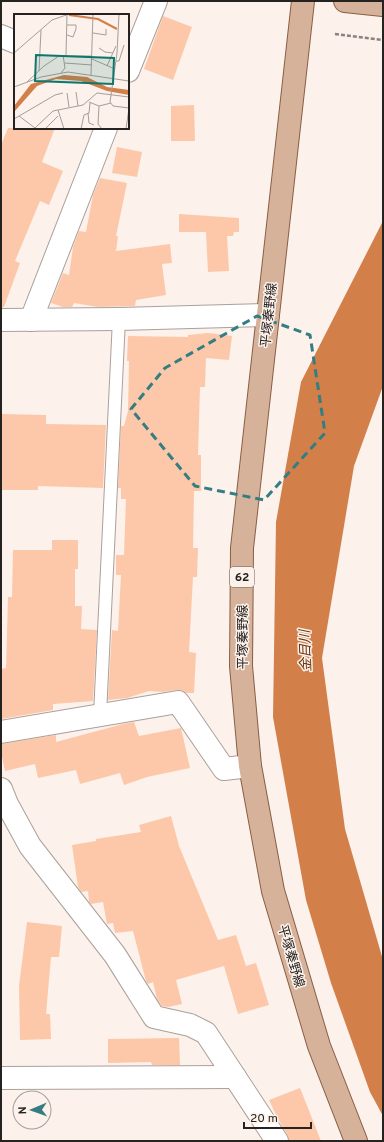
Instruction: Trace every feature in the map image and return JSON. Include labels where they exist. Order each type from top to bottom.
[{"type":"main road","name":"平塚秦野線","points":[[303,1],[242,548],[241,666],[250,766],[273,891],[319,1046],[356,1141]]},
{"type":"main road","points":[[345,1],[383,5]]},
{"type":"street","points":[[129,68],[156,1]]},
{"type":"street","points":[[1,36],[14,42]]},
{"type":"street","points":[[32,320],[106,129]]},
{"type":"street","points":[[1,320],[119,319],[268,315]]},
{"type":"street","points":[[1,732],[178,702],[224,769],[250,766]]},
{"type":"street","points":[[1,789],[7,804],[30,846],[115,955],[154,1017],[190,1025],[206,1033],[277,1141]]},
{"type":"street","points":[[1,1078],[235,1078]]},
{"type":"lane","points":[[100,715],[119,319]]},
{"type":"path","points":[[335,34],[383,40]]},
{"type":"highlighted area","points":[[257,316],[310,335],[325,433],[264,500],[195,486],[131,409],[165,368]]},
{"type":"water","name":"金目川","points":[[383,221],[383,386],[354,466],[322,658],[345,829],[383,960],[383,1116],[370,1092],[331,983],[306,900],[273,717],[276,522],[301,382]]},
{"type":"building","points":[[163,16],[192,27],[173,80],[144,69]]},
{"type":"building","points":[[194,105],[195,141],[171,141],[171,106]]},
{"type":"building","points":[[8,128],[55,129],[42,162],[63,171],[49,205],[40,201],[15,261],[20,263],[4,307],[1,308],[1,145]]},
{"type":"building","points":[[117,147],[142,152],[137,177],[112,173]]},
{"type":"building","points":[[100,178],[127,183],[116,236],[118,236],[116,251],[170,244],[172,263],[162,264],[166,295],[136,300],[135,306],[98,307],[74,303],[72,307],[63,307],[51,303],[63,273],[69,275],[73,247],[79,231],[86,232],[93,195]]},
{"type":"building","points":[[179,214],[239,218],[239,232],[234,232],[233,236],[227,236],[229,271],[208,272],[206,232],[179,232]]},
{"type":"building","points":[[208,333],[232,336],[229,360],[206,358],[205,387],[200,387],[198,455],[201,455],[201,491],[194,491],[193,548],[198,548],[197,577],[193,577],[189,652],[196,653],[194,693],[186,693],[182,690],[163,692],[149,691],[127,698],[108,700],[112,630],[118,631],[121,575],[116,575],[116,555],[124,555],[126,499],[121,499],[121,488],[118,488],[121,426],[124,426],[128,411],[128,336],[188,337],[188,335]]},
{"type":"building","points":[[1,414],[46,415],[46,424],[106,425],[103,488],[38,486],[38,490],[1,490]]},
{"type":"building","points":[[52,540],[78,540],[78,569],[75,569],[75,606],[82,606],[81,629],[97,630],[93,701],[53,704],[53,710],[1,719],[1,669],[6,668],[8,597],[12,597],[13,550],[52,550]]},
{"type":"building","points":[[134,722],[139,736],[181,728],[190,768],[147,777],[124,785],[120,773],[80,784],[76,770],[38,778],[35,764],[5,771],[1,744],[56,735],[56,742]]},
{"type":"building","points":[[171,816],[179,846],[218,940],[236,935],[246,966],[256,963],[269,1005],[238,1014],[224,966],[176,980],[182,1004],[168,1007],[162,1006],[157,999],[153,982],[148,984],[146,981],[133,931],[115,933],[113,923],[107,924],[103,902],[91,904],[89,902],[88,891],[81,892],[78,887],[72,845],[96,841],[96,839],[141,832],[139,825]]},
{"type":"building","points":[[27,922],[62,926],[59,957],[51,957],[46,1014],[50,1014],[51,1039],[20,1040],[19,986]]},
{"type":"building","points":[[179,1038],[180,1065],[152,1065],[151,1062],[108,1063],[108,1039]]},
{"type":"building","points":[[300,1088],[321,1141],[289,1141],[287,1134],[269,1100]]}]
